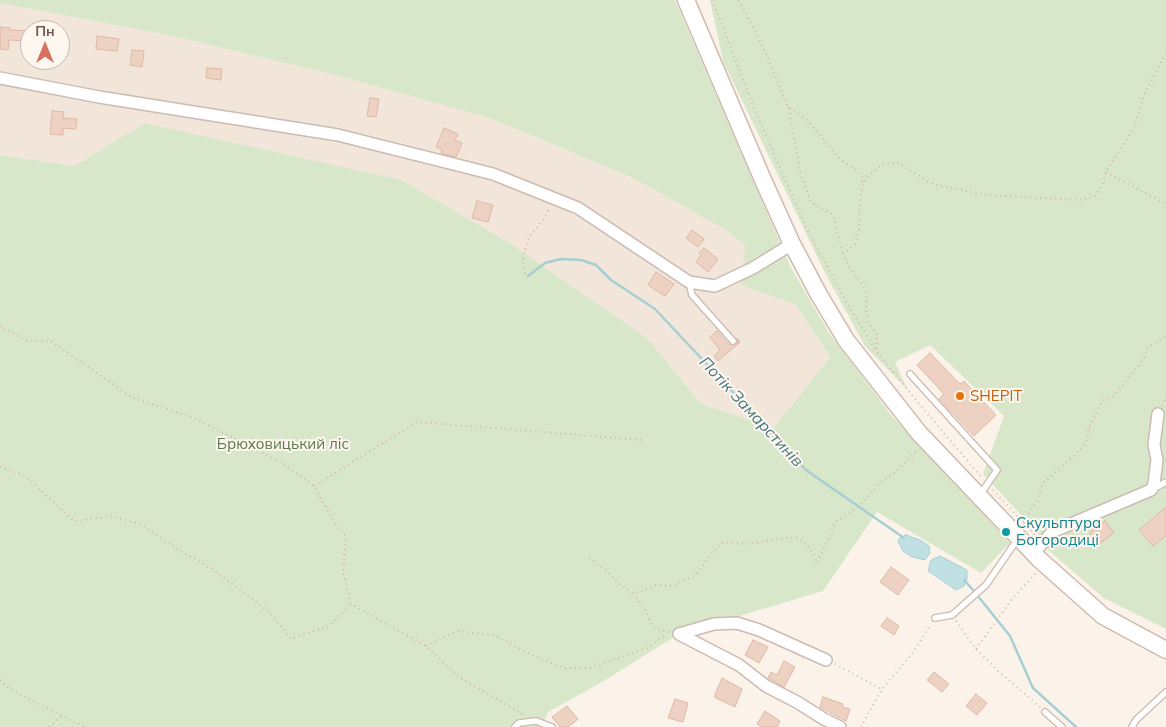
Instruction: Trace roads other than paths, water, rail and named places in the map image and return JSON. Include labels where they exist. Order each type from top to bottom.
[{"type":"main road","points":[[686,0],[762,180],[792,244],[846,340],[919,433],[936,451],[983,490],[1018,538],[1040,553],[1103,616],[1166,650]]},
{"type":"street","points":[[0,78],[99,97],[338,135],[492,174],[578,208],[689,282],[716,286],[753,268],[792,244]]},
{"type":"street","points":[[1040,553],[1052,532],[1151,490],[1154,484],[1157,460],[1154,445],[1158,414]]},
{"type":"street","points":[[826,660],[759,630],[737,623],[714,624],[679,634],[739,665],[766,686],[840,727]]},
{"type":"lane","points":[[689,282],[692,295],[733,341]]},
{"type":"lane","points":[[910,374],[997,470],[983,490]]},
{"type":"lane","points":[[1151,490],[1166,482]]},
{"type":"lane","points":[[935,618],[952,615],[986,585],[1018,538]]},
{"type":"lane","points":[[1132,727],[1136,720],[1166,692]]},
{"type":"lane","points":[[1045,712],[1062,727]]},
{"type":"lane","points":[[515,727],[519,723],[536,721],[552,727]]},
{"type":"water","points":[[906,535],[920,540],[929,546],[930,553],[925,560],[912,557],[903,551],[898,541]]},
{"type":"water","points":[[940,556],[967,570],[967,579],[964,586],[956,590],[928,571],[931,560]]},
{"type":"waterway","name":"Потік Замарстинів","points":[[528,276],[545,263],[561,259],[581,260],[596,265],[611,280],[655,309],[806,470],[904,538]]},
{"type":"waterway","name":"Потік Замарстинів","points":[[964,580],[975,592]]},
{"type":"waterway","name":"Потік Замарстинів","points":[[977,595],[1010,636],[1033,688],[1076,727]]},
{"type":"place","name":"SHEPIT","points":[[960,396]]},
{"type":"place","name":"Скульптура Богородиці","points":[[1006,532]]},
{"type":"park label","name":"Брюховицький ліс","points":[[283,444]]}]
